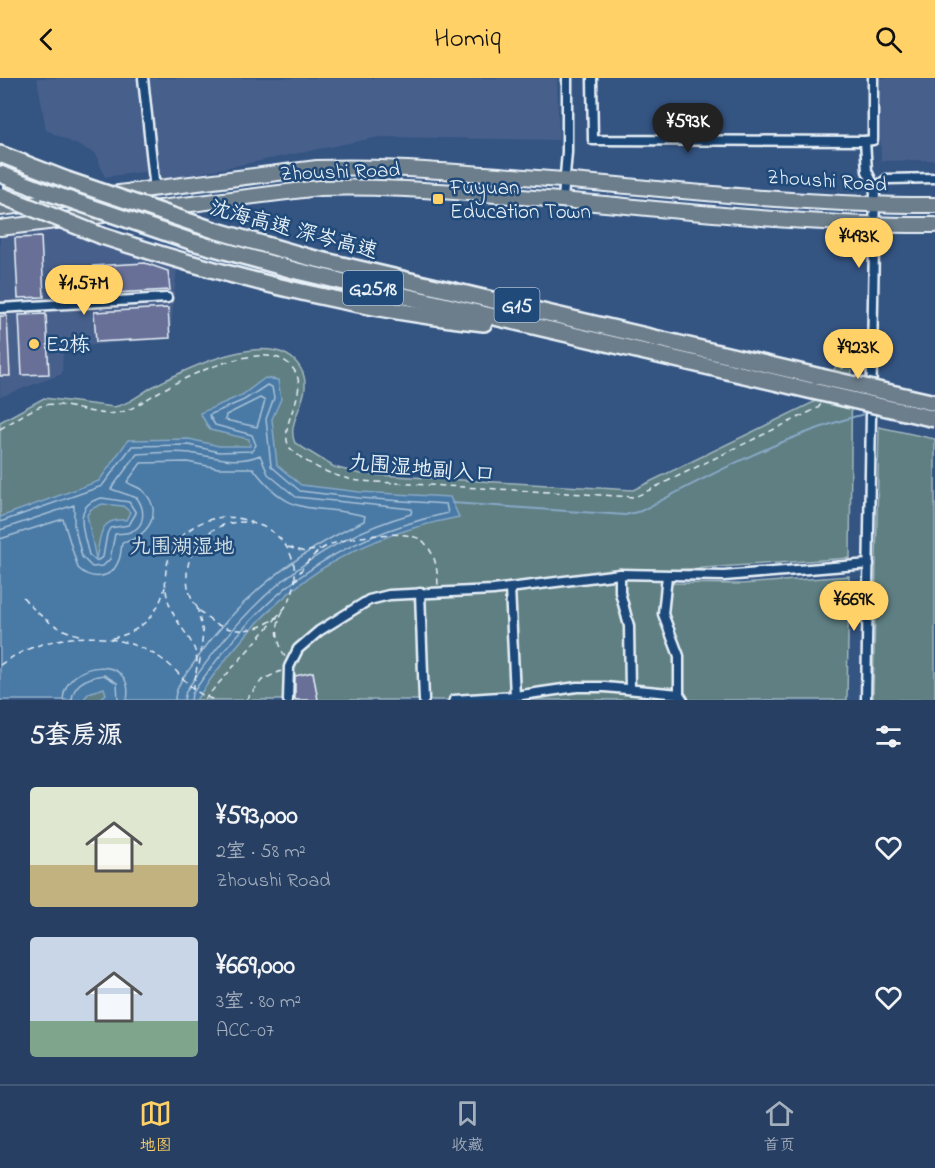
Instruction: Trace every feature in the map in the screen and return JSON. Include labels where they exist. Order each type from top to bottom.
[{"type":"highway","name":"沈海高速 深岑高速","points":[[0,154],[67,180],[214,230],[308,257],[935,403]]},
{"type":"highway","name":"G2518","points":[[0,174],[194,242],[297,271],[553,331]]},
{"type":"highway","name":"G15","points":[[0,195],[102,236],[190,265],[331,300],[404,314],[553,331],[821,396],[935,419]]},
{"type":"main road","name":"Zhoushi Road","points":[[0,208],[317,168],[366,166],[565,179],[873,206],[935,205]]},
{"type":"main road","name":"Zhoushi Road","points":[[0,228],[319,188],[366,186],[563,199],[872,226],[935,225]]},
{"type":"street","points":[[143,78],[155,190]]},
{"type":"street","points":[[563,199],[567,78]]},
{"type":"street","points":[[592,78],[593,140],[865,141],[873,140],[873,78]]},
{"type":"street","points":[[865,141],[867,171],[875,188],[872,226],[868,700]]},
{"type":"street","points":[[875,188],[887,179],[935,178]]},
{"type":"street","points":[[0,308],[167,298]]},
{"type":"street","points":[[868,700],[873,519]]},
{"type":"street","points":[[288,700],[289,667],[298,649],[319,631],[351,609],[369,600],[420,593],[510,588],[620,574],[724,576],[869,564]]},
{"type":"street","points":[[620,574],[622,601],[629,626],[630,689]]},
{"type":"street","points":[[454,700],[515,696],[577,687],[630,689],[681,697],[679,656],[663,614],[666,576]]},
{"type":"street","points":[[510,588],[515,696]]},
{"type":"street","points":[[420,593],[424,700]]},
{"type":"path","points":[[841,372],[852,354],[872,352]]},
{"type":"path","name":"九围湿地副入口","points":[[0,429],[45,405],[104,414],[125,411],[158,392],[224,362],[241,358],[276,357],[290,366],[298,380],[297,396],[286,427],[289,447],[300,456],[341,477],[360,481],[635,497],[818,408],[821,396]]},
{"type":"path","points":[[101,638],[124,636],[143,625],[158,608],[165,586],[168,560],[174,548],[191,528],[216,518],[242,518],[278,536],[287,547],[295,570],[295,583]]},
{"type":"path","points":[[193,691],[203,643],[202,623],[188,577],[194,549],[203,538],[227,524],[255,523]]},
{"type":"path","points":[[287,547],[305,552],[352,538],[409,536],[422,540],[437,560],[438,592]]},
{"type":"path","points":[[246,700],[262,680],[289,667],[279,646],[277,622],[307,562],[324,547]]},
{"type":"path","points":[[165,586],[173,614],[196,649],[196,673]]},
{"type":"path","points":[[22,597],[37,613],[55,626],[86,637]]},
{"type":"path","points":[[195,604],[214,622],[239,630],[265,624],[285,608]]},
{"type":"path","points":[[205,699],[285,608]]},
{"type":"path","points":[[0,665],[36,644],[86,637],[101,638],[125,642],[148,651],[178,672],[193,691],[205,699],[216,700]]},
{"type":"shaded area","points":[[37,78],[138,78],[150,171],[105,177],[96,154],[46,130]]},
{"type":"shaded area","points":[[147,78],[557,78],[559,140],[379,137],[159,181]]},
{"type":"shaded area","points":[[880,78],[935,78],[935,160],[881,161]]},
{"type":"shaded area","points":[[65,230],[177,267],[170,338],[63,348],[62,374],[0,397],[0,233]]},
{"type":"green space","name":"九围湖湿地","points":[[848,347],[852,347],[850,558],[674,570],[673,583],[741,584],[849,576],[847,700],[0,700],[0,422],[44,398],[119,406],[154,386],[208,361],[252,350],[272,350],[289,356],[301,369],[305,379],[303,398],[293,426],[295,443],[334,467],[361,474],[633,490],[814,402]]},
{"type":"green space","points":[[879,427],[935,439],[935,700],[873,700]]},
{"type":"water","points":[[265,378],[278,380],[281,399],[272,419],[277,465],[301,485],[360,492],[450,497],[459,517],[375,541],[339,558],[307,579],[277,603],[249,631],[196,700],[99,700],[106,694],[104,688],[89,693],[83,700],[0,700],[0,517],[99,481],[128,440],[189,439],[219,446],[250,446],[249,439],[210,430],[200,413],[242,395]],"holes":[[[102,504],[123,506],[130,512],[126,520],[117,520],[105,526],[100,537],[96,559],[87,515],[91,509]]]},
{"type":"building","points":[[41,237],[44,297],[18,298],[15,238]]},
{"type":"building","points":[[145,263],[168,271],[170,290],[95,294],[93,266]]},
{"type":"building","points":[[168,308],[170,338],[96,342],[94,312]]},
{"type":"building","name":"E2栋","points":[[46,314],[49,374],[22,375],[19,315]]},
{"type":"building","points":[[0,316],[7,316],[10,376],[0,376]]},
{"type":"building","points":[[313,672],[318,700],[295,700],[295,676]]},
{"type":"waterway","points":[[452,503],[625,515],[641,511],[724,468],[780,443],[868,413]]},
{"type":"place","name":"Fuyuan Education Town","points":[[438,199]]},
{"type":"place","name":"E2栋","points":[[34,344]]}]
